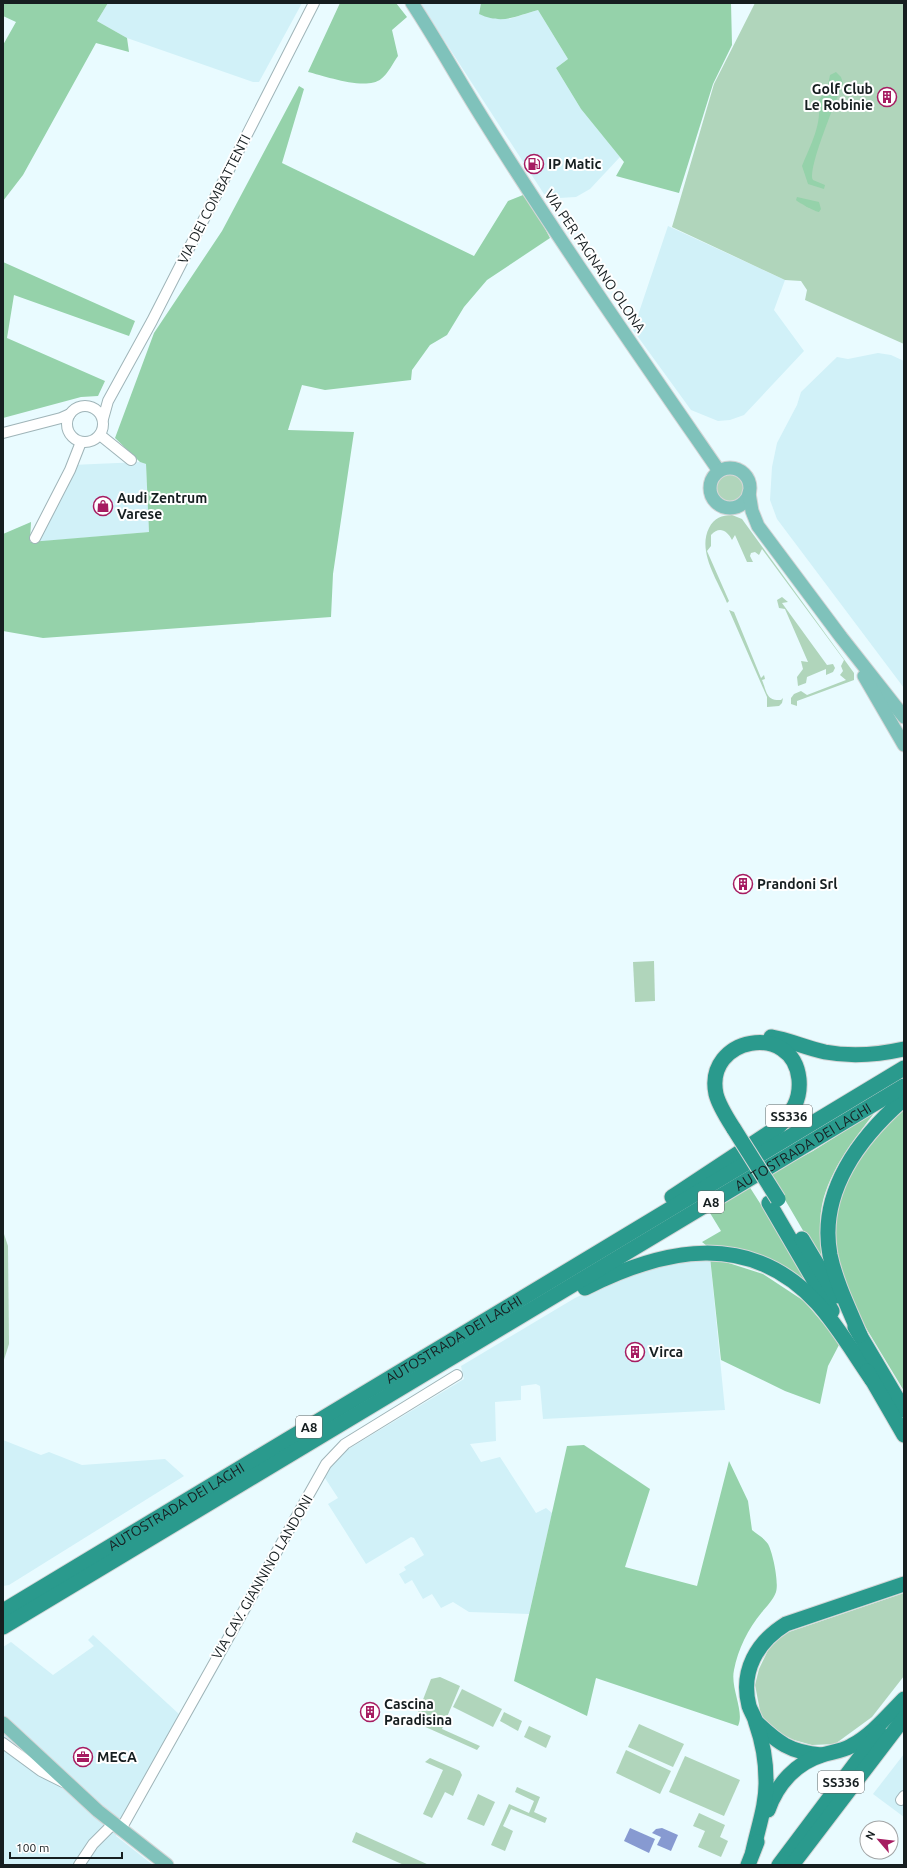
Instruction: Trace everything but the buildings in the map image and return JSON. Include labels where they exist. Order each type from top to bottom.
[{"type":"highway","points":[[904,1049],[873,1055],[850,1056],[824,1052],[765,1035],[750,1036],[736,1039],[724,1046],[715,1056],[709,1067],[706,1080],[708,1094],[714,1111],[730,1132],[860,1335],[904,1410]]},
{"type":"highway","name":"SS336","points":[[614,1243],[643,1216],[778,1127],[790,1115],[798,1102],[800,1088],[799,1074],[794,1061],[786,1052],[776,1046],[764,1043],[752,1043],[735,1050],[722,1060],[715,1080],[716,1094],[730,1132]]},
{"type":"highway","name":"AUTOSTRADA DEI LAGHI","points":[[3,1611],[904,1068]]},
{"type":"highway","name":"AUTOSTRADA DEI LAGHI","points":[[3,1627],[904,1086]]},
{"type":"highway","points":[[860,1335],[837,1279],[830,1253],[830,1218],[833,1201],[846,1167],[854,1152],[878,1123],[904,1099]]},
{"type":"highway","points":[[773,1201],[904,1435]]},
{"type":"highway","points":[[518,1317],[579,1291],[616,1272],[655,1259],[694,1253],[741,1256],[757,1261],[781,1274],[801,1288],[817,1304],[872,1380]]},
{"type":"highway","points":[[751,1858],[765,1799],[766,1781],[765,1761],[756,1722],[749,1707],[746,1689],[747,1677],[753,1658],[761,1644],[772,1633],[786,1624],[904,1584]]},
{"type":"highway","points":[[751,1858],[771,1801],[789,1774],[821,1755],[851,1746],[867,1735],[904,1699]]},
{"type":"highway","name":"SS336","points":[[779,1865],[904,1699]]},
{"type":"highway","name":"SS336","points":[[792,1865],[904,1718]]},
{"type":"highway","points":[[756,1722],[786,1748],[798,1752],[821,1755]]},
{"type":"highway","points":[[803,1865],[904,1732]]},
{"type":"main road","name":"VIA PER FAGNANO OLONA","points":[[412,3],[483,119],[559,236],[719,471]]},
{"type":"main road","points":[[758,526],[731,508],[725,507],[716,502],[710,492],[712,480],[719,471],[730,468],[741,471],[748,480],[752,511],[758,526],[841,637],[904,717]]},
{"type":"main road","points":[[731,508],[742,503],[749,493]]},
{"type":"main road","points":[[841,637],[904,745]]},
{"type":"main road","points":[[3,1723],[68,1784],[166,1865]]},
{"type":"street","name":"VIA DEI COMBATTENTI","points":[[100,435],[104,424],[103,419],[112,393],[152,321],[314,3]]},
{"type":"street","name":"VIA DEI COMBATTENTI","points":[[3,433],[70,414],[79,406],[91,406],[106,399],[112,393]]},
{"type":"street","points":[[91,406],[98,411],[103,419]]},
{"type":"street","points":[[68,432],[67,421],[70,414]]},
{"type":"street","points":[[45,422],[54,423],[68,432],[75,440],[81,442],[90,442],[100,435],[131,460]]},
{"type":"street","points":[[35,538],[70,470],[81,442]]},
{"type":"street","name":"VIA CAV. GIANNINO LANDONI","points":[[79,1865],[93,1844],[117,1826],[326,1464],[345,1444],[458,1375]]},
{"type":"street","points":[[3,1743],[41,1771],[68,1784]]},
{"type":"shaded area","points":[[108,3],[302,3],[259,82],[253,82],[127,38],[97,21]]},
{"type":"shaded area","points":[[420,3],[481,3],[479,14],[509,19],[538,10],[568,59],[556,68],[581,109],[620,157],[590,189],[576,197],[559,198],[544,194]]},
{"type":"shaded area","points":[[668,226],[785,280],[774,310],[804,351],[744,415],[730,420],[718,421],[691,410],[633,330]]},
{"type":"shaded area","points":[[878,353],[891,355],[904,361],[904,688],[777,519],[770,500],[772,467],[777,443],[797,405],[801,392],[837,357],[848,359]]},
{"type":"shaded area","points":[[140,462],[146,464],[149,532],[35,542],[72,465]]},
{"type":"shaded area","points":[[710,1257],[725,1410],[543,1419],[540,1386],[536,1384],[521,1386],[521,1400],[495,1402],[496,1441],[470,1444],[481,1462],[500,1457],[536,1513],[546,1508],[552,1513],[529,1614],[469,1612],[453,1602],[441,1608],[432,1594],[423,1599],[412,1580],[405,1584],[399,1574],[406,1570],[404,1567],[424,1555],[414,1538],[411,1537],[366,1564],[328,1504],[338,1498],[323,1475],[337,1456],[464,1379],[461,1366],[575,1298],[634,1270]]},
{"type":"shaded area","points":[[3,1440],[41,1455],[49,1452],[82,1465],[165,1459],[184,1476],[9,1585],[3,1586]]},
{"type":"shaded area","points":[[93,1635],[180,1715],[116,1836],[153,1865],[3,1865],[3,1647],[11,1642],[53,1675],[94,1646],[88,1640]]},
{"type":"shaded area","points":[[904,1754],[904,1817],[873,1794]]},
{"type":"green space","points":[[3,3],[108,3],[97,21],[127,38],[129,52],[96,43],[23,175],[3,201],[3,45],[16,22],[3,16]]},
{"type":"green space","points":[[340,3],[396,3],[407,17],[392,30],[398,56],[381,79],[366,84],[345,82],[308,72]]},
{"type":"green space","points":[[481,3],[731,3],[732,45],[713,84],[679,193],[616,176],[624,162],[581,109],[556,68],[568,59],[538,10],[516,17],[495,19],[479,14]]},
{"type":"green space","points":[[755,3],[904,3],[904,344],[805,300],[807,290],[801,281],[785,280],[672,227],[714,84]]},
{"type":"green space","points":[[836,72],[841,77],[843,83],[818,149],[812,173],[813,180],[825,185],[824,189],[808,184],[802,166],[815,134],[819,118],[818,101],[827,90],[830,75]]},
{"type":"green space","points":[[299,86],[304,89],[282,163],[474,256],[508,201],[523,195],[532,204],[550,238],[487,280],[464,307],[447,335],[430,345],[412,370],[411,380],[325,390],[302,385],[288,430],[354,432],[333,574],[331,617],[43,638],[3,631],[3,534],[31,522],[30,542],[149,532],[146,464],[140,462],[115,438],[154,333],[222,231]]},
{"type":"green space","points":[[797,197],[819,202],[821,209],[819,212],[811,209],[796,200]]},
{"type":"green space","points":[[3,262],[135,321],[129,336],[14,295],[7,338],[105,381],[98,396],[81,397],[3,418]]},
{"type":"green space","points":[[730,473],[740,477],[744,487],[740,497],[730,501],[720,497],[716,487],[720,477]]},
{"type":"green space","points":[[732,515],[742,519],[854,673],[854,680],[797,701],[797,706],[791,704],[791,698],[794,694],[801,691],[807,695],[846,680],[840,675],[843,671],[841,666],[844,660],[762,549],[759,555],[755,552],[751,553],[750,556],[753,562],[747,562],[735,535],[732,540],[728,534],[723,530],[720,530],[711,535],[711,546],[707,551],[729,601],[727,603],[710,566],[705,547],[709,528],[716,519],[722,516]]},
{"type":"green space","points":[[782,597],[788,602],[782,603],[827,665],[833,664],[835,668],[833,672],[826,675],[826,669],[807,677],[806,683],[798,686],[797,677],[803,669],[801,661],[808,662],[785,609],[779,608],[777,600]]},
{"type":"green space","points":[[729,610],[734,612],[761,678],[764,675],[765,679],[762,680],[766,692],[772,699],[781,700],[783,698],[782,703],[779,706],[767,707],[767,697]]},
{"type":"green space","points":[[654,961],[655,1001],[635,1002],[633,962]]},
{"type":"green space","points":[[904,1109],[904,1391],[854,1308],[841,1273],[834,1237],[835,1210],[842,1188],[874,1136]]},
{"type":"green space","points":[[876,1111],[859,1132],[844,1155],[826,1192],[820,1220],[822,1263],[770,1174],[813,1151]]},
{"type":"green space","points":[[749,1186],[821,1299],[795,1275],[711,1249],[702,1242],[721,1231],[710,1213]]},
{"type":"green space","points":[[3,1231],[8,1246],[9,1344],[3,1363]]},
{"type":"green space","points":[[710,1257],[763,1274],[804,1301],[840,1343],[828,1366],[820,1404],[785,1391],[721,1360]]},
{"type":"green space","points":[[584,1445],[650,1489],[625,1567],[697,1586],[729,1461],[748,1501],[752,1530],[765,1540],[770,1548],[777,1582],[775,1595],[748,1632],[736,1662],[733,1677],[740,1714],[738,1726],[596,1678],[587,1716],[514,1681],[567,1446]]},
{"type":"green space","points":[[904,1593],[904,1676],[872,1717],[835,1744],[812,1745],[794,1740],[781,1734],[761,1716],[755,1685],[759,1669],[772,1642],[786,1633]]},
{"type":"green space","points":[[440,1677],[460,1686],[442,1729],[480,1746],[477,1750],[421,1725],[417,1715],[431,1679]]},
{"type":"green space","points":[[462,1689],[502,1709],[493,1727],[453,1707]]},
{"type":"green space","points":[[504,1712],[522,1721],[518,1731],[500,1721]]},
{"type":"green space","points":[[639,1724],[684,1744],[673,1767],[628,1747]]},
{"type":"green space","points":[[529,1726],[551,1736],[546,1748],[524,1737]]},
{"type":"green space","points":[[626,1750],[671,1771],[660,1794],[616,1773]]},
{"type":"green space","points":[[685,1756],[740,1780],[724,1816],[669,1792]]},
{"type":"green space","points":[[430,1758],[460,1771],[462,1775],[453,1796],[445,1792],[432,1818],[423,1814],[443,1770],[425,1762]]},
{"type":"green space","points":[[517,1787],[540,1797],[534,1812],[547,1818],[545,1823],[511,1809],[503,1826],[513,1831],[505,1851],[491,1845],[509,1804],[529,1813],[534,1801],[515,1792]]},
{"type":"green space","points":[[478,1794],[495,1802],[484,1826],[467,1819]]},
{"type":"green space","points":[[699,1813],[725,1825],[720,1837],[728,1841],[721,1857],[698,1847],[705,1831],[693,1826]]},
{"type":"green space","points":[[356,1832],[429,1865],[404,1865],[352,1842]]},
{"type":"water","points":[[630,1828],[655,1839],[649,1853],[624,1841]]},
{"type":"water","points":[[662,1828],[678,1835],[671,1851],[657,1845],[661,1837],[652,1833],[656,1829]]},
{"type":"place","name":"Golf Club Le Robinie","points":[[887,97]]},
{"type":"place","name":"IP Matic","points":[[534,164]]},
{"type":"place","name":"Audi Zentrum Varese","points":[[103,506]]},
{"type":"place","name":"Prandoni Srl","points":[[743,884]]},
{"type":"place","name":"Virca","points":[[635,1352]]},
{"type":"place","name":"Cascina Paradisina","points":[[370,1712]]},
{"type":"place","name":"MECA","points":[[83,1757]]}]
